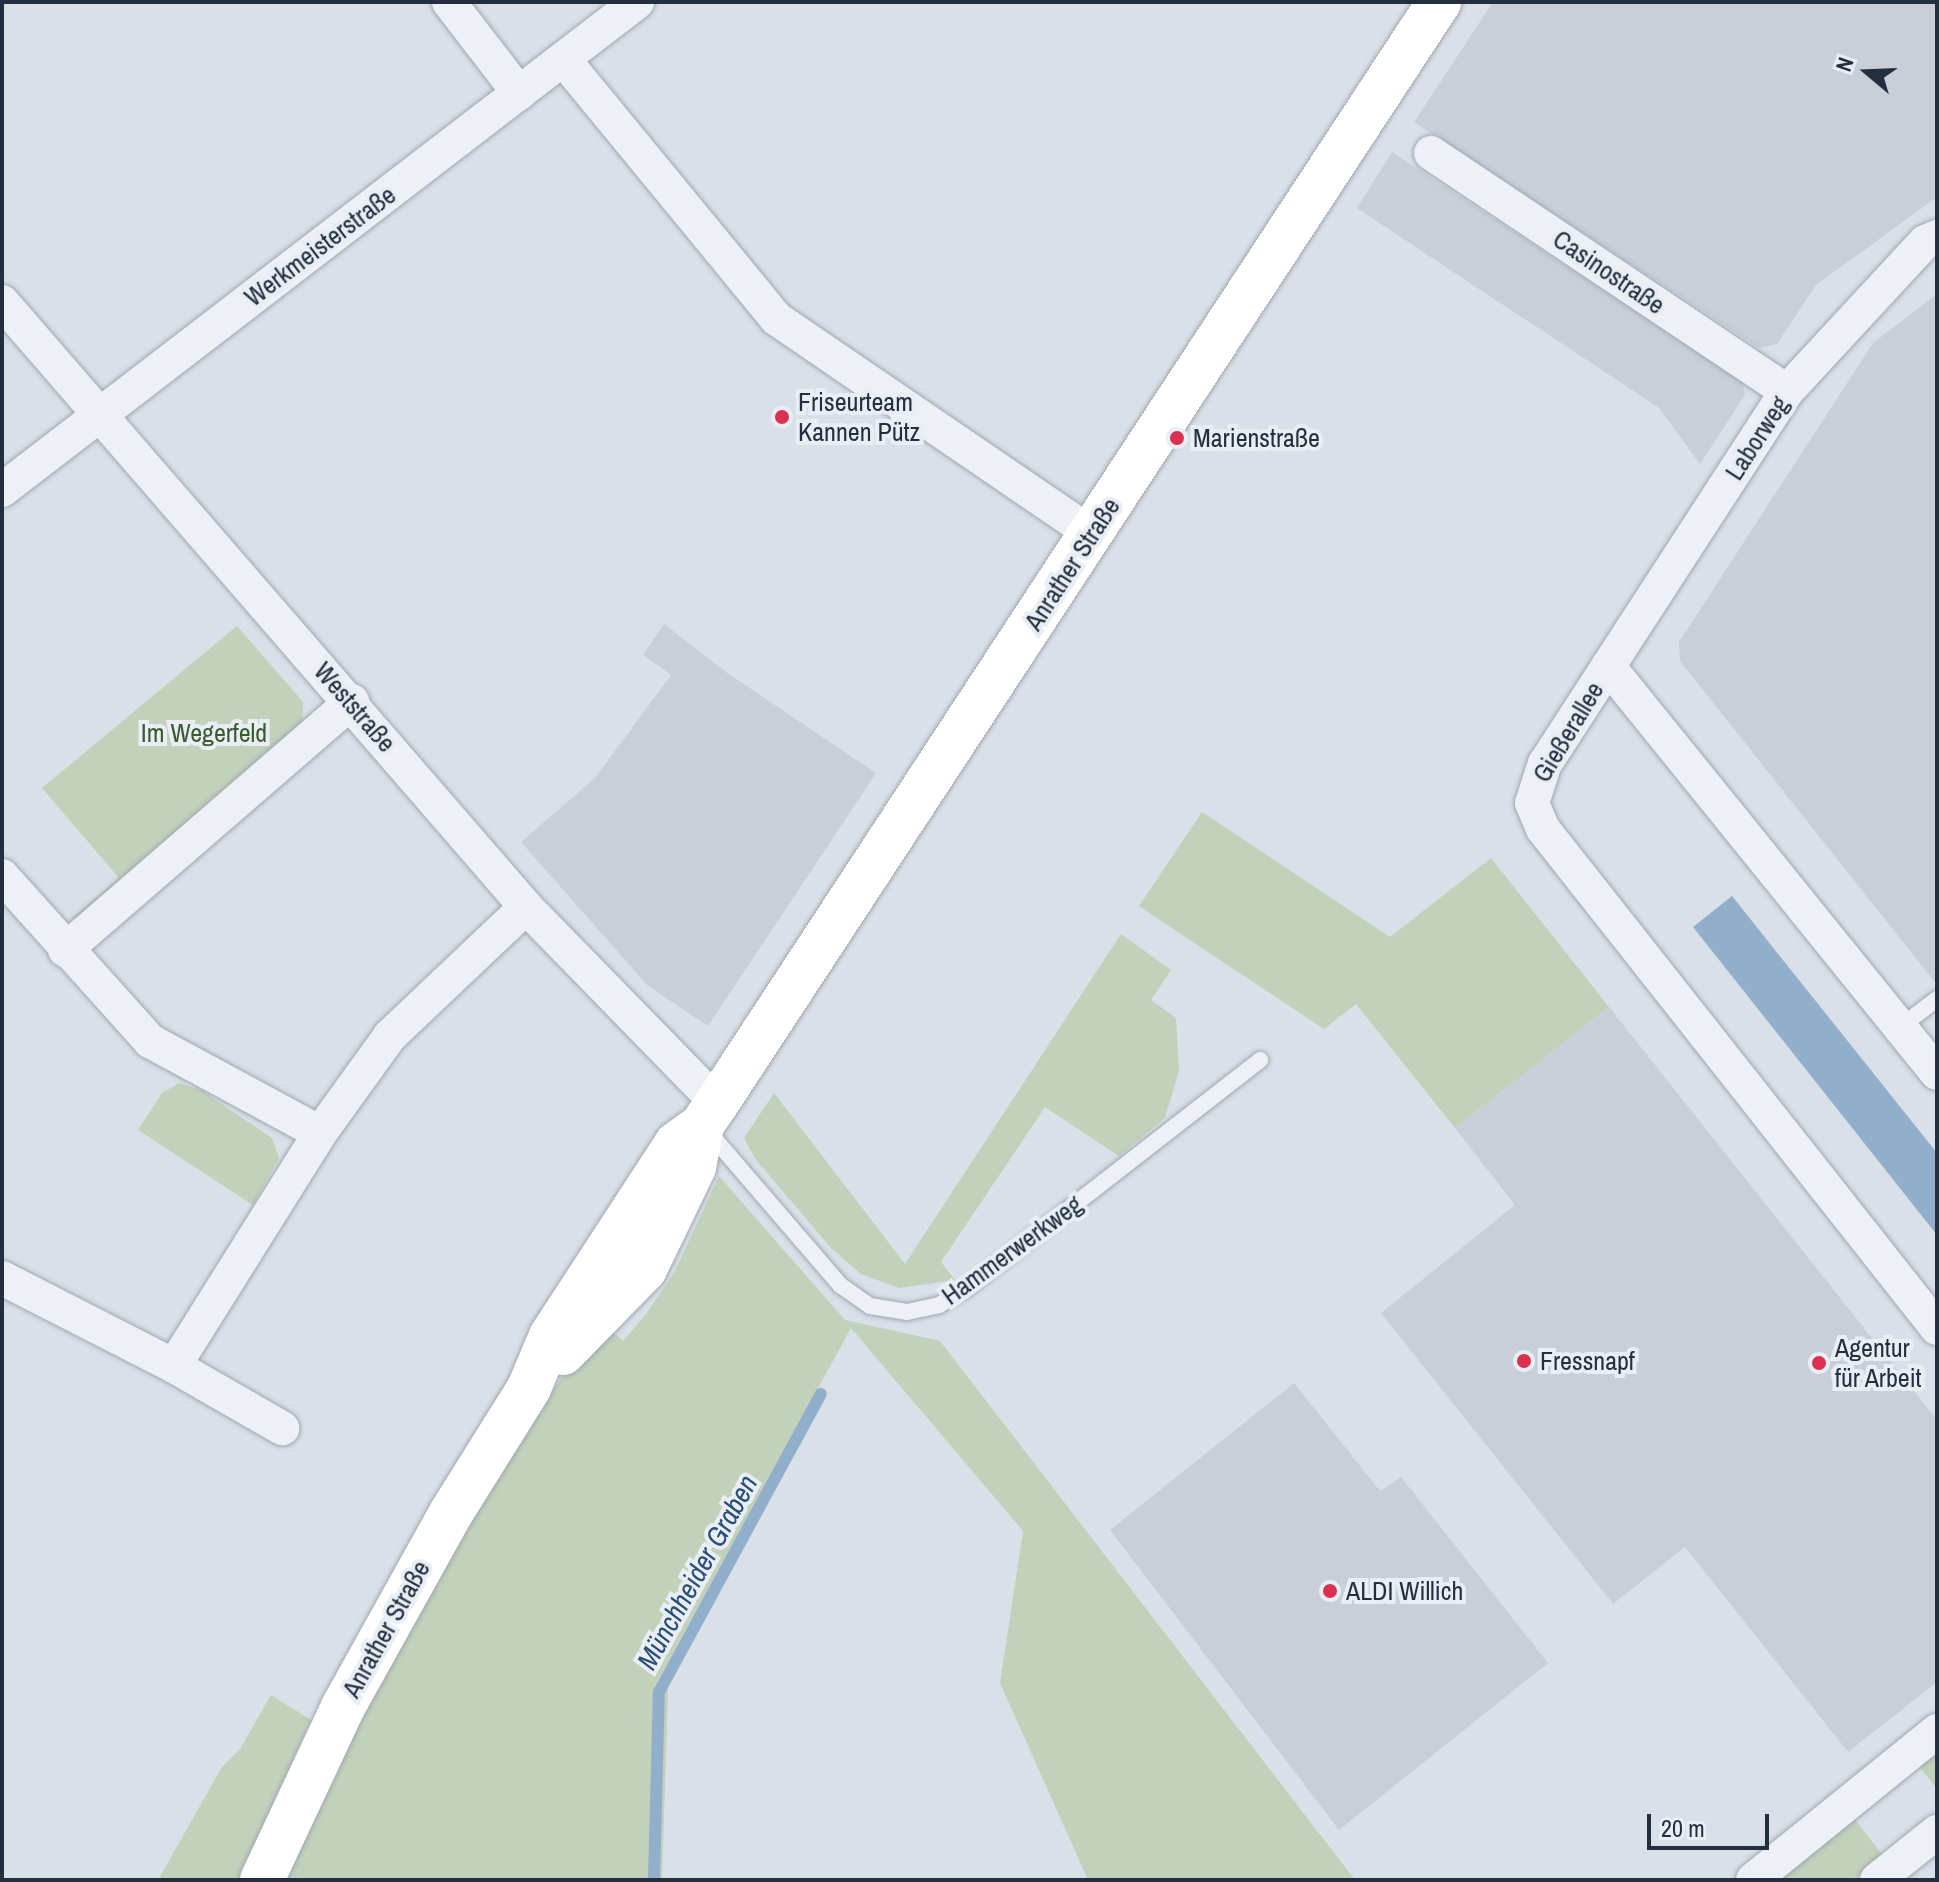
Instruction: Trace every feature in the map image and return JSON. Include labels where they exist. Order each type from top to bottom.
[{"type":"street","points":[[449,2],[519,93]]},
{"type":"street","name":"Werkmeisterstraße","points":[[2,490],[637,2]]},
{"type":"street","name":"Anrather Straße","points":[[262,1880],[393,1614],[529,1388],[551,1336],[676,1144],[710,1114],[1439,2]]},
{"type":"street","points":[[564,60],[777,319],[1092,534]]},
{"type":"street","name":"Casinostraße","points":[[1431,153],[1787,391]]},
{"type":"street","name":"Laborweg","points":[[1608,666],[1787,391],[1925,242],[1937,237]]},
{"type":"street","name":"Weststraße","points":[[2,302],[352,701],[526,907],[710,1114]]},
{"type":"street","name":"Gießerallee","points":[[1937,1073],[1608,666],[1545,763],[1532,803],[1543,829],[1937,1328]]},
{"type":"street","points":[[65,950],[352,701]]},
{"type":"street","points":[[2,876],[65,950],[150,1041],[320,1133]]},
{"type":"street","points":[[174,1366],[320,1133],[390,1036],[526,907]]},
{"type":"street","points":[[2,1278],[174,1366],[282,1428]]},
{"type":"street","points":[[1753,1880],[1937,1731]]},
{"type":"street","points":[[1877,1880],[1937,1832]]},
{"type":"lane","points":[[1900,1027],[1937,999]]},
{"type":"lane","name":"Hammerwerkweg","points":[[710,1114],[840,1285],[870,1306],[907,1312],[939,1305],[974,1283],[1260,1060]]},
{"type":"shaded area","points":[[1493,2],[1937,2],[1937,197],[1816,285],[1777,344],[1759,348],[1414,122]]},
{"type":"shaded area","points":[[1392,152],[1742,381],[1745,395],[1700,464],[1659,408],[1357,208]]},
{"type":"shaded area","points":[[1937,294],[1937,985],[1680,661],[1679,642],[1873,343]]},
{"type":"shaded area","points":[[664,624],[726,672],[876,773],[708,1026],[647,985],[521,842],[595,778],[671,675],[643,655]]},
{"type":"shaded area","points":[[1609,1007],[1937,1420],[1937,1682],[1848,1752],[1685,1547],[1613,1604],[1381,1313],[1515,1205],[1455,1128]]},
{"type":"shaded area","points":[[1294,1383],[1380,1491],[1401,1477],[1548,1663],[1339,1830],[1110,1530]]},
{"type":"green space","name":"Im Wegerfeld","points":[[237,626],[303,702],[302,729],[89,913],[70,920],[119,878],[42,788]]},
{"type":"green space","points":[[1202,812],[1390,937],[1491,858],[1609,1007],[1455,1128],[1356,1004],[1324,1029],[1139,906]]},
{"type":"green space","points":[[1121,934],[1171,970],[1151,1000],[1176,1018],[1179,1071],[1165,1118],[1119,1156],[1045,1107],[941,1262],[955,1280],[899,1288],[861,1274],[831,1248],[756,1160],[744,1138],[774,1093],[905,1264]]},
{"type":"green space","points":[[179,1083],[201,1090],[272,1138],[279,1158],[253,1205],[138,1130],[162,1093]]},
{"type":"green space","points":[[719,1176],[845,1320],[940,1341],[1355,1880],[1088,1880],[1000,1683],[1023,1531],[851,1328],[655,1686],[668,1690],[662,1880],[283,1880],[343,1752],[470,1519],[571,1363],[606,1326],[623,1341],[646,1314],[674,1273]]},
{"type":"green space","points":[[271,1695],[311,1720],[239,1880],[158,1880],[222,1767],[240,1749]]},
{"type":"green space","points":[[1937,1751],[1937,1789],[1919,1766]]},
{"type":"green space","points":[[1853,1817],[1884,1857],[1854,1880],[1776,1880]]},
{"type":"water","points":[[1732,896],[1937,1153],[1937,1235],[1693,927]]},
{"type":"waterway","name":"Münchheider Graben","points":[[654,1880],[659,1692],[821,1394]]},
{"type":"place","name":"Friseurteam Kannen Pütz","points":[[782,417]]},
{"type":"place","name":"Marienstraße","points":[[1177,438]]},
{"type":"place","name":"Fressnapf","points":[[1524,1361]]},
{"type":"place","name":"Agentur für Arbeit","points":[[1819,1363]]},
{"type":"place","name":"ALDI Willich","points":[[1330,1591]]}]
